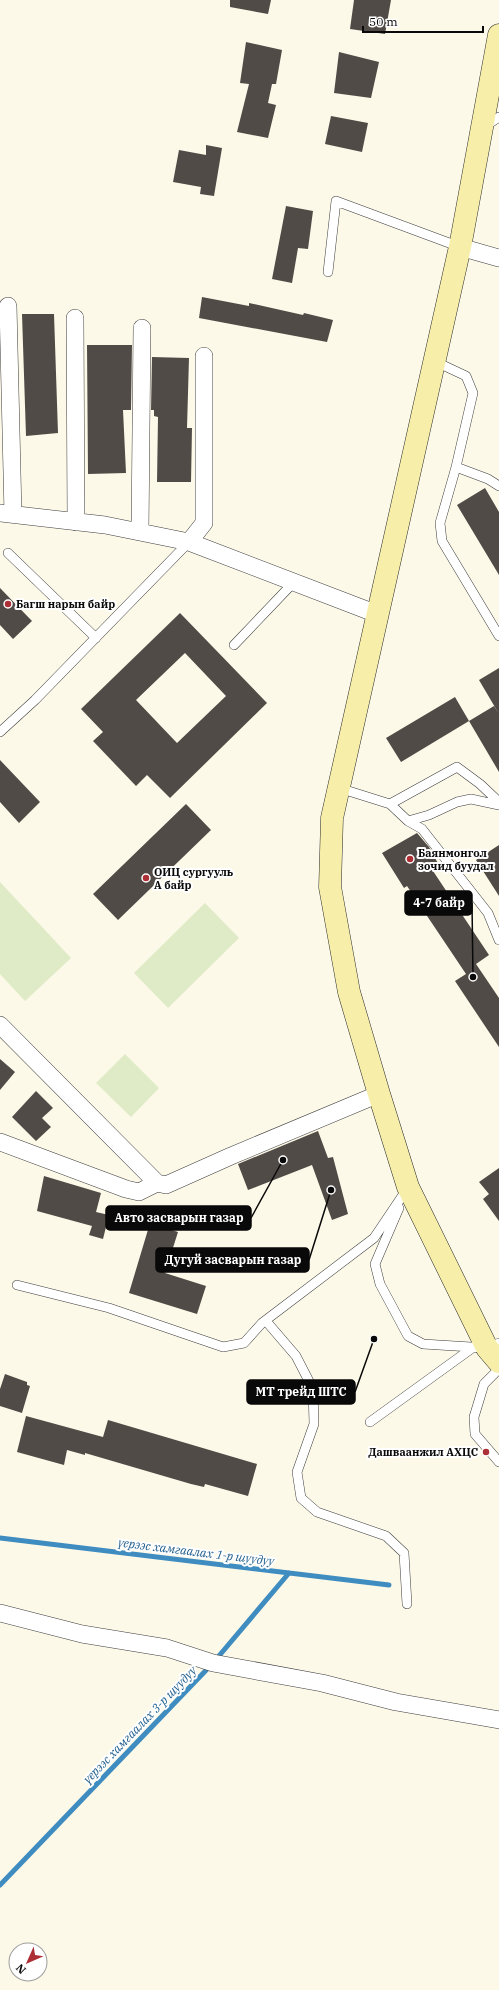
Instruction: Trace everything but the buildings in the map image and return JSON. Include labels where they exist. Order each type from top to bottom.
[{"type":"street","points":[[490,1350],[408,1187],[349,992],[330,887],[332,818],[376,614],[460,247],[491,122],[499,35]]},
{"type":"street","points":[[460,247],[499,258]]},
{"type":"street","points":[[8,306],[7,513],[140,532],[189,542],[295,581],[376,614]]},
{"type":"street","points":[[75,318],[76,522]]},
{"type":"street","points":[[140,532],[142,328]]},
{"type":"street","points":[[189,542],[204,523],[204,356]]},
{"type":"street","points":[[0,1025],[156,1183],[166,1185],[379,1094]]},
{"type":"street","points":[[0,1142],[126,1189],[139,1192],[156,1183]]},
{"type":"street","points":[[0,1613],[82,1634],[167,1648],[213,1663],[322,1683],[396,1702],[499,1720]]},
{"type":"lane","points":[[328,272],[336,201],[460,247]]},
{"type":"lane","points":[[434,361],[466,376],[473,394],[456,467],[440,523],[442,541],[499,636]]},
{"type":"lane","points":[[456,467],[488,479],[499,486]]},
{"type":"lane","points":[[0,732],[35,700],[189,542]]},
{"type":"lane","points":[[8,552],[96,638]]},
{"type":"lane","points":[[234,645],[295,581]]},
{"type":"lane","points":[[390,804],[457,767],[480,784],[499,803]]},
{"type":"lane","points":[[338,788],[390,804],[408,821],[422,829],[488,913],[499,940]]},
{"type":"lane","points":[[408,821],[429,815],[457,802],[471,798],[499,803]]},
{"type":"lane","points":[[17,1285],[108,1308],[223,1347],[244,1343],[266,1320],[374,1238],[408,1187]]},
{"type":"lane","points":[[408,1187],[375,1264],[380,1284],[408,1336],[423,1344],[490,1350]]},
{"type":"lane","points":[[266,1320],[296,1356],[313,1389],[314,1424],[297,1472],[301,1498],[317,1512],[386,1536],[404,1553],[408,1604]]},
{"type":"lane","points":[[370,1422],[490,1350]]},
{"type":"lane","points":[[499,1369],[484,1384],[474,1416],[475,1434],[499,1462]]},
{"type":"green space","points":[[0,882],[71,958],[25,1001],[0,974]]},
{"type":"green space","points":[[205,903],[239,938],[168,1008],[134,973]]},
{"type":"green space","points":[[125,1054],[159,1088],[131,1117],[96,1083]]},
{"type":"waterway","name":"үерээс хамгаалах 1-р шуудуу","points":[[0,1538],[389,1585]]},
{"type":"waterway","name":"үерээс хамгаалах 3-р шуудуу","points":[[0,1885],[213,1663],[289,1573]]},
{"type":"place","name":"Багш нарын байр","points":[[8,604]]},
{"type":"place","name":"Баянмонгол зочид буудал","points":[[410,859]]},
{"type":"place","name":"ОИЦ сургууль А байр","points":[[146,878]]},
{"type":"place","name":"4-7 байр","points":[[473,977]]},
{"type":"place","name":"Авто засварын газар","points":[[283,1160]]},
{"type":"place","name":"Дугуй засварын газар","points":[[331,1190]]},
{"type":"place","name":"МТ трейд ШТС","points":[[374,1339]]},
{"type":"place","name":"Дашваанжил АХЦС","points":[[486,1452]]}]
